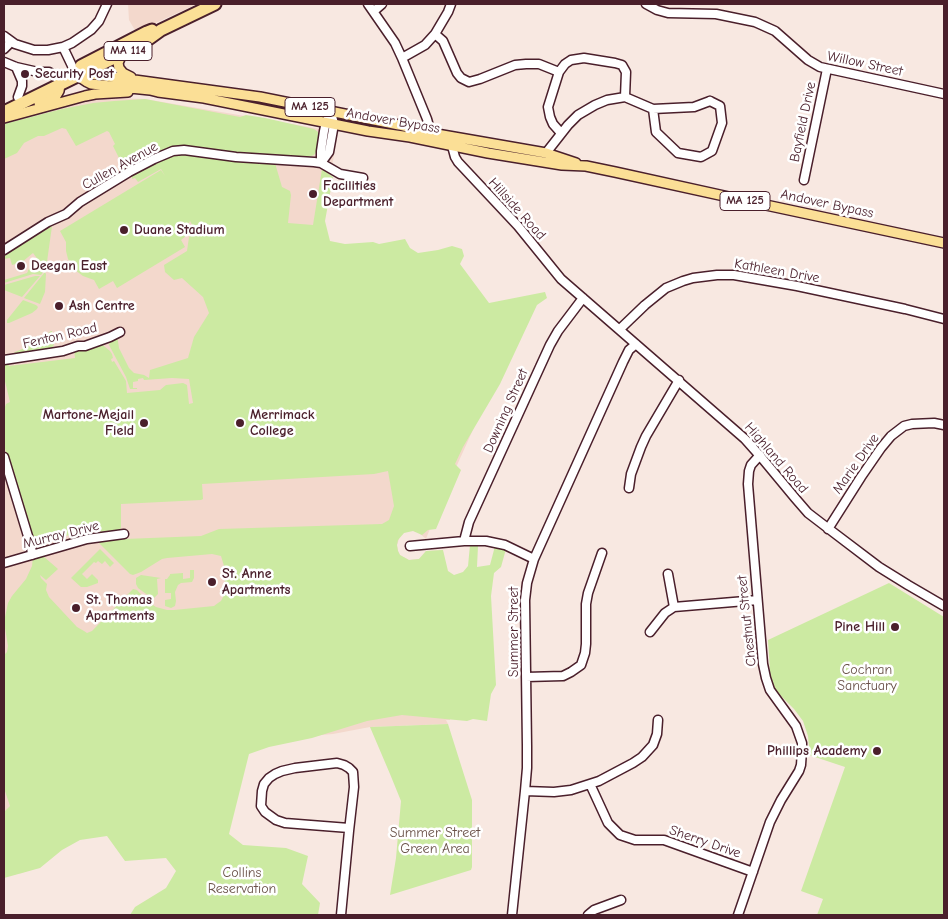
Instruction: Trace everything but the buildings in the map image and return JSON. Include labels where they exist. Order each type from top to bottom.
[{"type":"highway","name":"MA 114","points":[[79,73],[122,54],[143,43],[161,30],[215,4]]},
{"type":"highway","name":"MA 114","points":[[79,73],[147,32],[161,30]]},
{"type":"highway","points":[[4,104],[79,73]]},
{"type":"highway","points":[[5,115],[58,81]]},
{"type":"main road","points":[[122,54],[118,63],[120,70],[126,75],[146,82]]},
{"type":"main road","name":"Andover Bypass","points":[[79,73],[260,97],[399,125],[431,137],[562,165],[586,166]]},
{"type":"main road","name":"Andover Bypass","points":[[79,73],[91,84],[204,98],[368,131],[410,137],[431,137]]},
{"type":"main road","name":"MA 125","points":[[5,115],[95,94],[158,92]]},
{"type":"main road","name":"Andover Bypass","points":[[452,141],[546,153],[586,166],[944,243]]},
{"type":"street","points":[[4,36],[11,42],[34,50],[63,47],[91,30],[99,21],[107,4]]},
{"type":"street","points":[[368,4],[395,43],[431,137]]},
{"type":"street","points":[[374,12],[382,4]]},
{"type":"street","points":[[402,58],[425,44],[435,34],[451,4]]},
{"type":"street","name":"Willow Street","points":[[646,4],[662,12],[716,14],[755,22],[775,31],[816,66],[944,94]]},
{"type":"street","points":[[435,34],[443,41],[461,78],[470,82],[515,65],[539,64],[559,72]]},
{"type":"street","points":[[4,50],[11,42]]},
{"type":"street","points":[[63,47],[79,73]]},
{"type":"street","points":[[561,133],[553,124],[548,106],[559,72],[571,60],[578,58],[622,65],[626,72],[625,97]]},
{"type":"street","points":[[4,62],[38,72],[49,72],[58,81]]},
{"type":"street","points":[[16,67],[22,81],[18,97]]},
{"type":"street","name":"Bayfield Drive","points":[[804,180],[827,69]]},
{"type":"street","points":[[546,153],[561,133],[584,110],[607,100],[625,97],[653,109],[694,107],[710,101],[720,106],[722,124],[712,151],[701,158],[678,153],[656,132],[653,109]]},
{"type":"street","points":[[331,112],[330,123],[321,151],[321,163],[340,174],[363,178]]},
{"type":"street","name":"Hillside Road","points":[[452,141],[454,157],[458,162],[518,226],[561,279],[576,292]]},
{"type":"street","name":"Cullen Avenue","points":[[4,250],[48,222],[66,214],[80,202],[129,172],[173,151],[184,150],[236,157],[321,163]]},
{"type":"street","name":"Kathleen Drive","points":[[620,330],[645,305],[666,288],[693,278],[717,275],[734,275],[797,286],[944,319]]},
{"type":"street","name":"Highland Road","points":[[576,292],[741,436],[760,455],[801,506],[879,567],[944,606]]},
{"type":"street","name":"Downing Street","points":[[464,541],[469,522],[550,345],[583,298]]},
{"type":"street","name":"Fenton Road","points":[[4,360],[85,346],[120,332]]},
{"type":"street","name":"Summer Street","points":[[512,915],[526,791],[528,746],[525,592],[534,559],[623,362],[629,350],[636,344]]},
{"type":"street","points":[[629,488],[631,474],[646,436],[679,380]]},
{"type":"street","name":"Marie Drive","points":[[828,529],[869,465],[891,436],[904,426],[912,424],[944,425]]},
{"type":"street","name":"Chestnut Street","points":[[738,915],[774,814],[799,771],[802,750],[802,743],[796,726],[770,690],[763,664],[748,484],[751,465],[760,455]]},
{"type":"street","points":[[4,456],[32,555]]},
{"type":"street","name":"Murray Drive","points":[[4,563],[87,538],[124,534]]},
{"type":"street","points":[[410,546],[486,541],[512,548],[534,559]]},
{"type":"street","points":[[526,677],[563,676],[581,665],[586,644],[586,604],[588,593],[602,553]]},
{"type":"street","points":[[668,574],[674,607]]},
{"type":"street","points":[[650,632],[665,613],[674,607],[757,600]]},
{"type":"street","points":[[526,791],[560,792],[571,790],[590,784],[620,770],[642,757],[653,745],[657,734],[658,720]]},
{"type":"street","points":[[341,915],[354,779],[353,772],[344,764],[326,764],[282,770],[269,778],[264,784],[261,806],[265,812],[276,820],[285,823],[349,828]]},
{"type":"street","name":"Sherry Drive","points":[[590,784],[608,823],[620,835],[635,840],[664,840],[753,872]]},
{"type":"street","points":[[588,915],[594,910],[621,900]]},
{"type":"shaded area","points":[[128,4],[197,4],[136,32],[129,20]]},
{"type":"shaded area","name":"Merrimack College","points":[[116,98],[145,99],[338,132],[302,340],[532,299],[439,505],[426,539],[418,532],[408,531],[400,536],[397,545],[400,555],[409,560],[419,559],[426,551],[443,550],[450,720],[446,720],[448,724],[370,727],[333,734],[299,737],[246,749],[114,817],[62,849],[38,867],[22,873],[4,876],[4,127],[85,101]]},
{"type":"green space","points":[[145,99],[240,117],[246,115],[265,118],[314,129],[318,132],[319,138],[317,151],[314,155],[308,157],[240,156],[190,148],[121,172],[124,168],[113,146],[115,144],[109,132],[107,131],[76,146],[66,129],[62,128],[24,143],[17,153],[4,159],[4,124],[93,103]]},
{"type":"green space","name":"Merrimack College","points":[[176,154],[275,163],[282,187],[290,191],[291,195],[288,223],[313,225],[322,169],[333,177],[325,221],[330,241],[345,244],[373,242],[379,244],[405,239],[410,248],[418,253],[452,246],[462,249],[464,256],[460,264],[489,303],[545,292],[547,298],[537,305],[500,384],[463,447],[455,464],[461,470],[436,529],[428,530],[422,535],[413,531],[404,533],[398,540],[397,545],[400,555],[409,560],[419,559],[426,551],[443,550],[448,571],[454,575],[463,572],[468,566],[470,545],[478,546],[477,567],[490,565],[495,546],[506,549],[501,567],[494,573],[491,596],[496,685],[491,694],[487,721],[402,715],[367,721],[312,738],[269,747],[249,754],[229,834],[243,845],[286,848],[308,856],[302,884],[320,903],[318,915],[130,915],[135,907],[166,888],[176,871],[166,858],[125,861],[107,836],[80,840],[62,850],[40,868],[4,878],[4,812],[10,806],[4,788],[4,655],[7,652],[8,646],[4,622],[8,603],[26,579],[32,566],[33,557],[43,556],[58,569],[46,580],[40,575],[47,584],[46,590],[49,597],[77,627],[87,633],[92,631],[133,589],[137,590],[147,601],[156,607],[174,610],[214,606],[223,597],[223,586],[225,583],[224,566],[221,556],[212,554],[162,559],[133,575],[99,543],[99,540],[201,536],[219,529],[382,524],[389,520],[394,506],[388,471],[374,474],[202,484],[203,499],[201,500],[121,504],[121,527],[120,530],[115,532],[83,531],[33,545],[4,445],[4,410],[6,404],[10,402],[4,377],[4,362],[8,362],[9,366],[75,358],[74,349],[99,342],[112,354],[112,362],[114,361],[126,381],[127,393],[160,390],[166,385],[183,383],[187,385],[189,404],[193,403],[189,379],[144,380],[143,378],[133,382],[133,388],[137,389],[130,389],[126,377],[109,345],[110,341],[117,335],[119,348],[129,368],[134,373],[149,378],[150,370],[188,358],[194,337],[209,313],[203,297],[182,278],[174,280],[165,272],[164,265],[187,251],[189,237],[196,232],[190,221],[184,233],[186,236],[181,240],[185,247],[117,288],[113,281],[99,289],[94,280],[83,276],[75,270],[68,259],[66,242],[60,231],[161,170],[165,176],[161,169],[138,182],[135,178],[132,179],[132,174]]},
{"type":"green space","points":[[52,226],[46,269],[41,275],[33,274],[4,283],[4,280],[27,273],[39,261],[33,253],[22,262],[12,265],[10,258],[4,259],[4,256]]},
{"type":"green space","points":[[45,272],[45,292],[40,304],[24,298]]},
{"type":"green space","points":[[40,276],[22,297],[4,290],[4,285]]},
{"type":"green space","points":[[23,300],[36,305],[37,309],[32,313],[7,323],[7,320]]},
{"type":"green space","points":[[51,331],[54,344],[52,349],[29,353],[14,353],[32,345]]},
{"type":"green space","points":[[100,549],[114,563],[110,567],[105,561],[102,564],[98,561],[94,562],[82,574],[87,579],[92,574],[98,580],[98,583],[81,587],[71,578]]},
{"type":"green space","points":[[190,570],[194,570],[192,582],[178,585],[175,592],[175,606],[171,608],[165,606],[165,600],[171,599],[171,593],[165,593],[165,579],[170,574],[183,573],[183,579],[190,578]]},
{"type":"green space","points":[[141,575],[161,578],[157,579],[158,594],[153,599],[138,588],[136,584],[136,578]]},
{"type":"green space","name":"Cochran Sanctuary","points":[[889,583],[944,617],[944,915],[817,915],[823,899],[801,891],[845,767],[809,755],[808,736],[803,721],[771,686],[768,640]]},
{"type":"green space","name":"Summer Street Green Area","points":[[448,724],[472,800],[471,870],[390,895],[396,858],[401,801],[370,727]]},
{"type":"place","name":"Security Post","points":[[25,74]]},
{"type":"place","name":"Facilities Department","points":[[313,194]]},
{"type":"place","name":"Duane Stadium","points":[[124,230]]},
{"type":"place","name":"Deegan East","points":[[21,266]]},
{"type":"place","name":"Ash Centre","points":[[59,306]]},
{"type":"place","name":"Martone-Mejail Field","points":[[144,423]]},
{"type":"place","name":"Merrimack College","points":[[240,423]]},
{"type":"place","name":"St. Anne Apartments","points":[[212,582]]},
{"type":"place","name":"St. Thomas Apartments","points":[[76,608]]},
{"type":"place","name":"Pine Hill","points":[[895,627]]},
{"type":"place","name":"Phillips Academy","points":[[877,751]]},
{"type":"park label","name":"Collins Reservation","points":[[242,882]]}]
